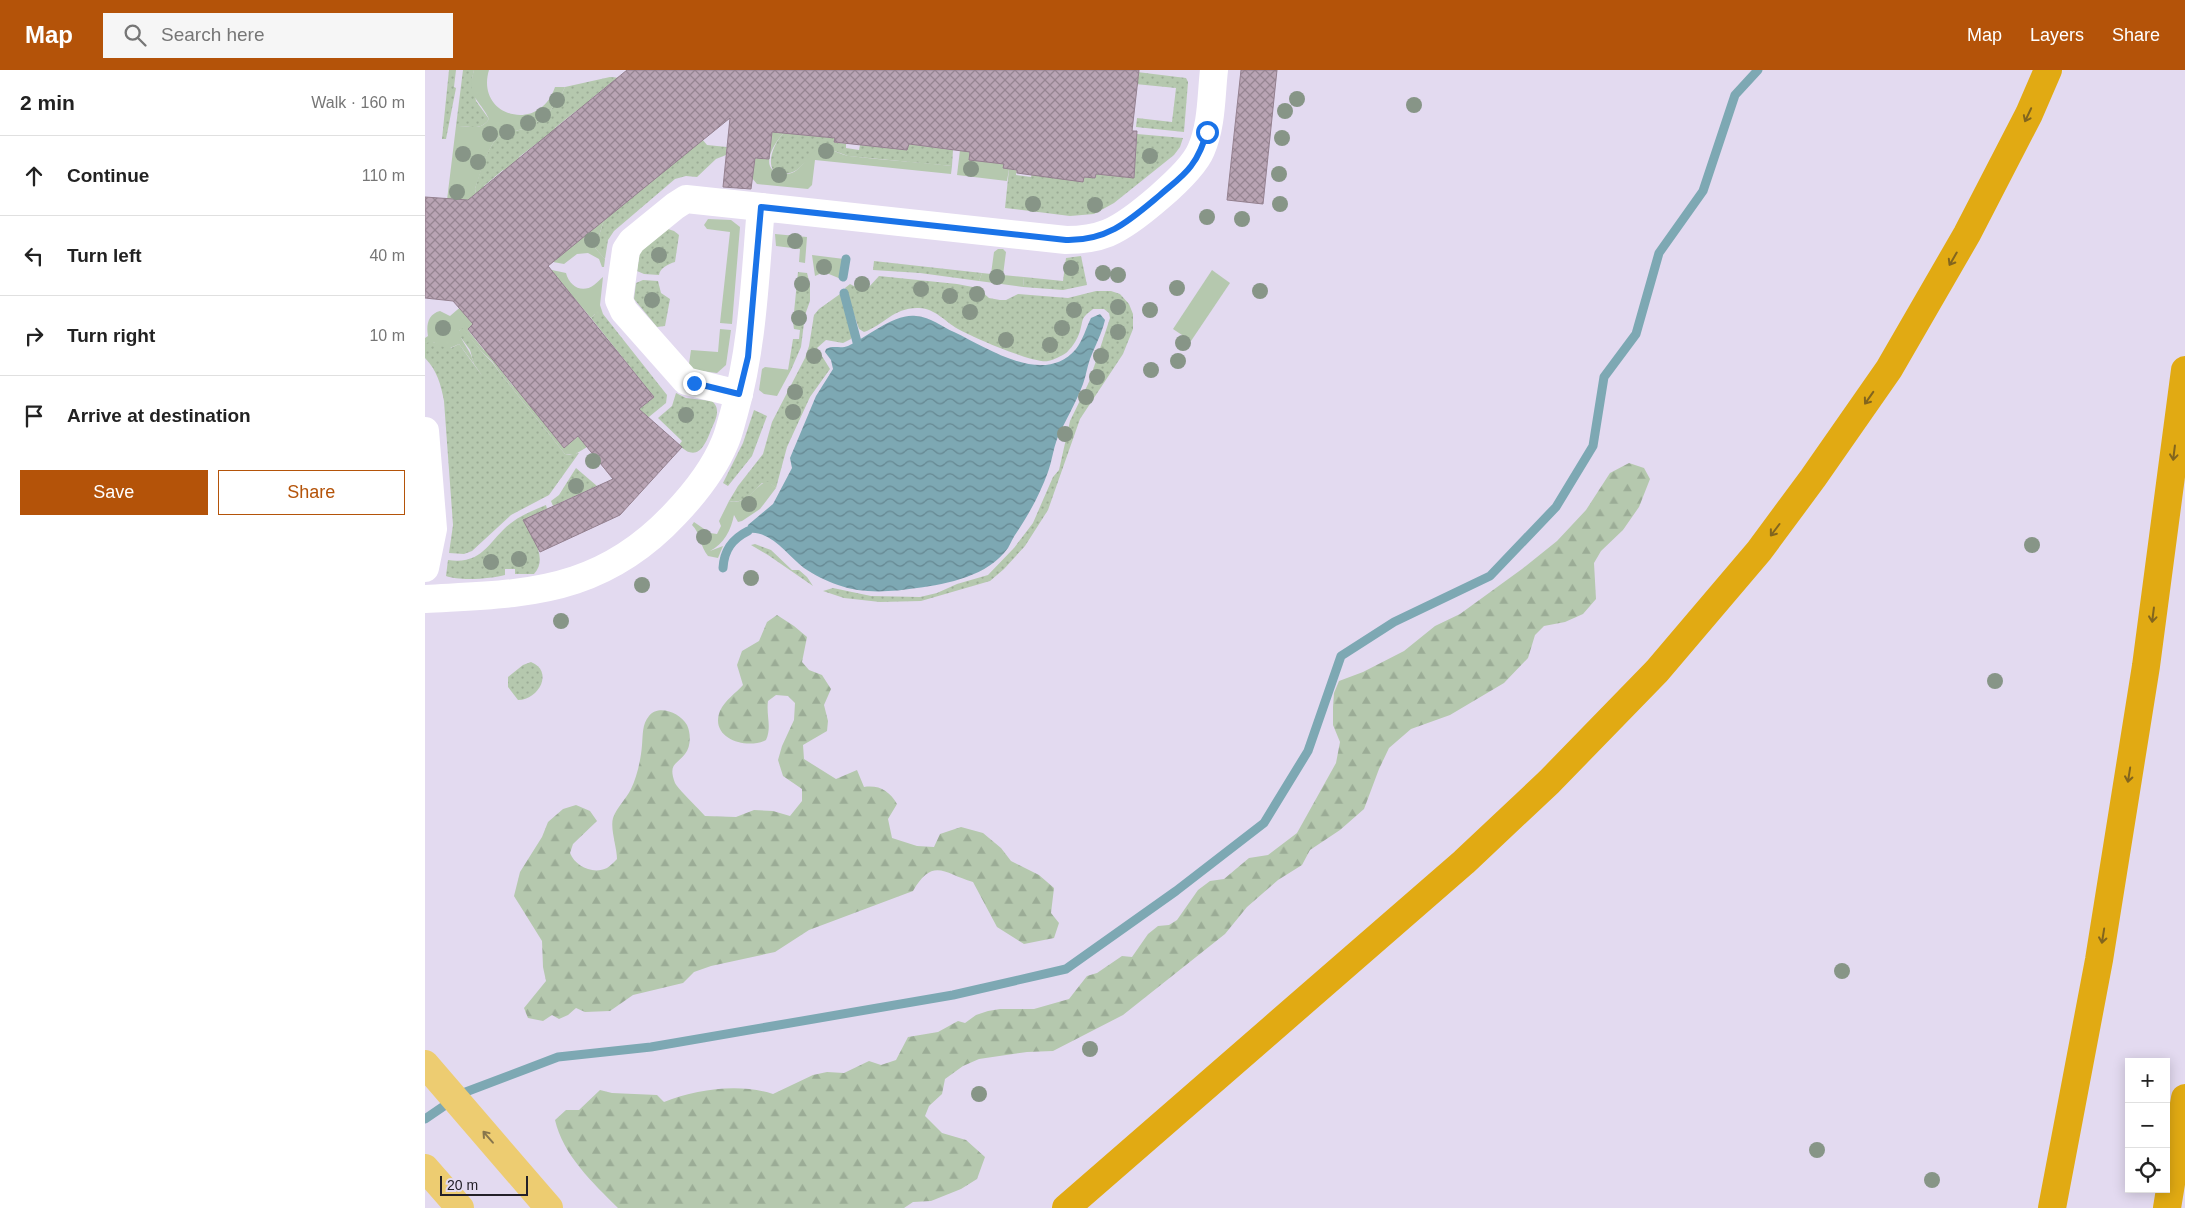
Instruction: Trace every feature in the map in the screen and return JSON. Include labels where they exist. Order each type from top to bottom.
[{"type":"highway","points":[[1066,1208],[1464,862],[1549,782],[1657,671],[1759,552],[1889,369],[1967,234],[2029,114],[2048,70]]},
{"type":"highway","points":[[2052,1208],[2099,960],[2146,666],[2185,370]]},
{"type":"highway","points":[[2167,1208],[2185,1098]]},
{"type":"main road","points":[[425,1064],[549,1208]]},
{"type":"main road","points":[[425,1168],[460,1208]]},
{"type":"lane","points":[[739,394],[687,381],[624,311],[619,300],[625,250],[632,241],[675,206],[686,199],[1066,240],[1086,240],[1109,232],[1131,220],[1191,167],[1201,150],[1207,132],[1214,70]]},
{"type":"lane","points":[[425,599],[520,593],[575,580],[603,568],[639,547],[663,527],[706,477],[725,443],[748,357],[761,207]]},
{"type":"lane","points":[[425,431],[433,529],[425,568]]},
{"type":"green space","points":[[449,70],[456,70],[454,87],[456,88],[446,139],[442,139]]},
{"type":"green space","points":[[463,70],[474,70],[472,79],[476,101],[489,119],[478,127],[456,126]]},
{"type":"green space","points":[[474,70],[489,70],[487,86],[491,99],[500,108],[511,114],[523,115],[536,111],[547,102],[555,87],[565,87],[554,106],[539,121],[526,128],[500,136],[492,145],[475,189],[483,205],[447,200],[456,126],[478,127],[489,119],[473,92],[472,79]]},
{"type":"green space","points":[[1137,72],[1186,78],[1188,82],[1184,132],[1136,127],[1137,118],[1172,122],[1176,88],[1125,83]]},
{"type":"green space","points":[[610,77],[621,78],[612,82],[591,99],[596,104],[576,111],[555,128],[559,134],[544,146],[540,141],[519,157],[524,163],[508,175],[503,170],[484,186],[487,191],[476,194],[475,189],[488,152],[500,136],[526,128],[539,121],[554,106],[565,87]]},
{"type":"green space","points":[[773,123],[784,133],[769,158]]},
{"type":"green space","points":[[697,133],[707,145],[727,147],[726,155],[716,159],[697,177],[686,176],[675,179],[614,231],[608,240],[605,259],[595,248],[604,220]]},
{"type":"green space","points":[[784,133],[835,138],[834,142],[846,144],[846,148],[859,150],[860,145],[907,150],[909,144],[953,150],[952,166],[848,156],[829,149],[810,158],[793,172],[776,173],[772,168],[772,154]]},
{"type":"green space","points":[[1137,134],[1183,138],[1180,147],[1174,155],[1114,203],[1094,214],[1070,216],[1005,208],[1009,169],[1017,170],[1016,175],[1031,177],[1032,169],[1083,182],[1084,177],[1095,178],[1096,174],[1134,177]]},
{"type":"green space","points":[[823,148],[849,156],[952,166],[951,174],[815,160],[812,185],[808,189],[757,184],[752,178],[755,158],[769,159],[771,169],[776,172],[792,173],[812,153],[817,149]]},
{"type":"green space","points":[[960,150],[970,151],[969,160],[1004,162],[1004,168],[1009,169],[1007,181],[957,175]]},
{"type":"green space","points":[[708,219],[731,220],[740,227],[732,324],[720,323],[730,232],[707,229],[704,225]]},
{"type":"green space","points":[[604,220],[595,248],[605,259],[604,267],[602,267],[599,259],[588,253],[577,254],[564,264],[553,262],[555,251]]},
{"type":"green space","points":[[668,229],[679,235],[675,262],[661,270],[659,275],[644,274],[637,271],[640,252]]},
{"type":"green space","points":[[775,234],[807,237],[805,263],[799,262],[800,249],[776,246]]},
{"type":"green space","points":[[998,249],[1003,249],[1006,252],[1003,275],[1024,277],[1023,287],[979,281],[982,273],[991,274],[994,252]]},
{"type":"green space","points":[[812,255],[844,259],[841,279],[824,272],[815,276]]},
{"type":"green space","points":[[1081,256],[1087,285],[1063,290],[1023,287],[1024,277],[1063,281],[1066,258]]},
{"type":"green space","points":[[874,261],[982,273],[979,281],[920,273],[873,270]]},
{"type":"green space","points":[[552,270],[566,273],[570,282],[581,289],[589,288],[603,277],[600,305],[603,314],[595,314],[591,318],[558,279],[551,280]]},
{"type":"green space","points":[[1212,270],[1230,283],[1191,341],[1173,329]]},
{"type":"green space","points":[[798,272],[807,273],[810,285],[810,301],[805,315],[801,347],[791,370],[788,370],[793,339],[799,339],[800,330],[794,329],[793,322]]},
{"type":"green space","points":[[879,276],[978,288],[989,298],[1000,300],[1006,300],[1018,294],[1068,298],[1096,291],[1111,291],[1120,294],[1129,304],[1133,314],[1133,329],[1123,354],[1080,419],[1048,510],[1025,546],[990,581],[921,601],[880,602],[844,598],[823,591],[833,588],[871,596],[920,597],[988,575],[1014,548],[1033,523],[1053,477],[1059,470],[1070,421],[1089,382],[1110,318],[1109,313],[1104,309],[1093,309],[1084,317],[1079,334],[1071,348],[1066,353],[1048,361],[1030,358],[989,343],[958,329],[935,313],[919,308],[910,308],[896,313],[864,332],[859,329],[845,288],[850,284],[862,290],[868,288]]},
{"type":"green space","points":[[643,280],[658,281],[661,293],[670,299],[665,326],[657,327],[634,299],[636,283]]},
{"type":"green space","points":[[840,294],[843,297],[852,330],[851,339],[843,343],[826,340],[817,348],[830,369],[810,397],[787,447],[776,488],[771,484],[762,483],[743,499],[734,502],[729,501],[763,454],[772,422],[805,358],[814,315],[819,309]]},
{"type":"green space","points":[[464,304],[466,316],[473,324],[468,330],[484,350],[490,345],[502,361],[497,365],[513,386],[532,397],[527,402],[564,448],[578,436],[587,447],[574,455],[565,454],[492,361],[462,328],[459,331],[460,335],[471,354],[474,364],[459,344],[448,349],[433,342],[425,343],[425,338],[428,336],[427,328],[430,317],[440,311],[450,316]]},
{"type":"green space","points":[[595,314],[603,314],[667,395],[666,403],[628,434],[617,427],[654,397],[591,318]]},
{"type":"green space","points":[[462,327],[565,454],[579,453],[549,495],[511,515],[472,551],[464,554],[449,553],[453,525],[444,401],[438,378],[425,358],[425,343],[430,341],[451,348],[459,344],[483,377],[474,364],[470,350],[459,335]]},
{"type":"green space","points":[[720,329],[731,330],[726,365],[717,373],[694,370],[689,364],[691,350],[718,352]]},
{"type":"green space","points":[[765,367],[791,370],[777,396],[764,394],[759,390],[762,369]]},
{"type":"green space","points":[[676,393],[686,398],[712,401],[716,407],[716,417],[709,436],[703,447],[695,452],[685,450],[679,445],[682,441],[658,418],[672,406]]},
{"type":"green space","points":[[754,410],[767,416],[752,456],[728,486],[723,483],[743,443]]},
{"type":"green space","points":[[1629,463],[1644,468],[1650,479],[1639,507],[1623,530],[1601,551],[1594,563],[1596,599],[1583,614],[1565,622],[1544,626],[1535,635],[1528,658],[1504,683],[1450,715],[1411,729],[1389,748],[1364,809],[1340,830],[1310,850],[1302,865],[1278,880],[1247,907],[1225,934],[1123,1015],[1053,1051],[1027,1052],[979,1059],[963,1066],[945,1079],[942,1094],[929,1106],[925,1116],[942,1133],[966,1140],[985,1157],[977,1179],[961,1189],[931,1201],[913,1202],[904,1208],[618,1208],[572,1157],[559,1133],[555,1120],[566,1110],[579,1110],[600,1090],[612,1093],[657,1095],[664,1102],[677,1097],[718,1089],[746,1089],[773,1094],[813,1075],[827,1072],[844,1073],[869,1061],[881,1065],[896,1060],[908,1037],[938,1032],[958,1021],[965,1023],[976,1015],[988,1011],[1034,1009],[1069,999],[1087,976],[1097,973],[1122,956],[1132,957],[1148,934],[1158,926],[1169,925],[1177,920],[1198,890],[1210,881],[1224,879],[1249,858],[1268,855],[1297,833],[1336,763],[1340,742],[1333,725],[1333,707],[1334,693],[1339,681],[1363,672],[1404,651],[1435,626],[1460,614],[1522,569],[1557,541],[1586,510],[1610,473]]},
{"type":"green space","points":[[576,468],[597,486],[553,506],[551,501],[559,495]]},
{"type":"green space","points":[[765,482],[769,482],[776,488],[760,509],[742,521],[738,522],[734,515],[726,536],[719,545],[710,551],[723,546],[718,558],[708,556],[692,525],[694,522],[710,533],[717,534],[721,526],[719,521],[729,501],[735,502],[744,499]]},
{"type":"green space","points":[[546,505],[547,509],[524,520],[539,554],[540,561],[534,574],[515,574],[515,569],[505,569],[505,575],[492,578],[467,579],[446,576],[448,560],[460,561],[478,555],[515,520]]},
{"type":"green space","points":[[755,544],[771,550],[792,570],[799,570],[813,586],[751,545]]},
{"type":"green space","points":[[777,615],[807,637],[802,662],[809,670],[822,675],[831,689],[824,705],[828,721],[827,731],[803,745],[804,759],[836,779],[857,770],[864,787],[875,787],[887,792],[897,804],[888,819],[892,838],[917,846],[934,847],[940,834],[961,827],[983,833],[1001,848],[1011,861],[1039,875],[1054,888],[1051,913],[1059,923],[1054,938],[1024,944],[997,927],[973,882],[940,870],[933,871],[920,880],[913,891],[809,930],[775,952],[711,966],[694,972],[683,983],[633,995],[610,1011],[585,1012],[576,1008],[568,1015],[559,1019],[552,1015],[543,1021],[528,1018],[524,1008],[546,981],[543,967],[542,941],[514,896],[520,872],[542,837],[548,822],[563,809],[576,805],[590,811],[597,821],[573,844],[570,853],[572,858],[590,870],[607,868],[617,859],[612,822],[633,784],[640,762],[644,726],[653,712],[669,711],[680,717],[687,725],[690,736],[688,748],[674,766],[672,772],[677,786],[705,816],[736,817],[754,810],[773,811],[790,816],[802,801],[802,789],[783,776],[778,760],[794,720],[795,703],[788,696],[776,695],[768,701],[768,735],[766,740],[758,743],[740,742],[724,735],[718,720],[722,707],[743,685],[737,665],[742,651],[759,641],[767,622]]},
{"type":"green space","points":[[531,662],[538,666],[542,672],[541,684],[532,695],[526,699],[518,700],[508,687],[508,677],[523,665]]},
{"type":"water","points":[[1100,314],[1105,320],[1102,330],[1080,391],[1057,439],[1042,488],[1008,548],[990,566],[967,577],[941,584],[897,590],[857,590],[825,580],[804,568],[772,540],[757,533],[749,533],[748,525],[773,504],[792,468],[790,458],[816,396],[833,369],[831,360],[825,352],[826,349],[848,346],[881,326],[899,318],[916,316],[931,320],[983,347],[1016,361],[1032,365],[1048,365],[1063,360],[1076,349],[1083,338],[1091,318]]},
{"type":"building","points":[[627,70],[1139,70],[1132,131],[1137,131],[1134,178],[1096,174],[1095,178],[1084,177],[1083,182],[1017,173],[1017,170],[1003,168],[1004,164],[969,160],[970,152],[909,144],[907,150],[834,142],[835,138],[772,132],[769,159],[755,158],[751,189],[723,187],[730,118],[548,266],[654,397],[639,409],[682,447],[620,515],[540,552],[523,520],[613,479],[578,436],[564,448],[468,329],[473,324],[453,301],[425,298],[425,197],[468,200]]},
{"type":"building","points":[[1241,70],[1277,70],[1263,204],[1227,200]]},
{"type":"waterway","points":[[425,1119],[463,1093],[558,1057],[651,1047],[953,995],[1066,969],[1176,891],[1264,823],[1308,751],[1341,656],[1394,622],[1490,576],[1556,507],[1593,446],[1604,377],[1636,334],[1659,253],[1703,191],[1735,95],[1758,70]]},
{"type":"waterway","points":[[843,277],[846,259]]},
{"type":"waterway","points":[[844,293],[857,342]]},
{"type":"waterway","points":[[723,568],[727,550],[733,541],[748,531]]},
{"type":"route","points":[[694,383],[739,394],[748,357],[761,207],[1066,240],[1086,240],[1109,232],[1131,220],[1177,180],[1191,167],[1201,150],[1207,132]]}]
